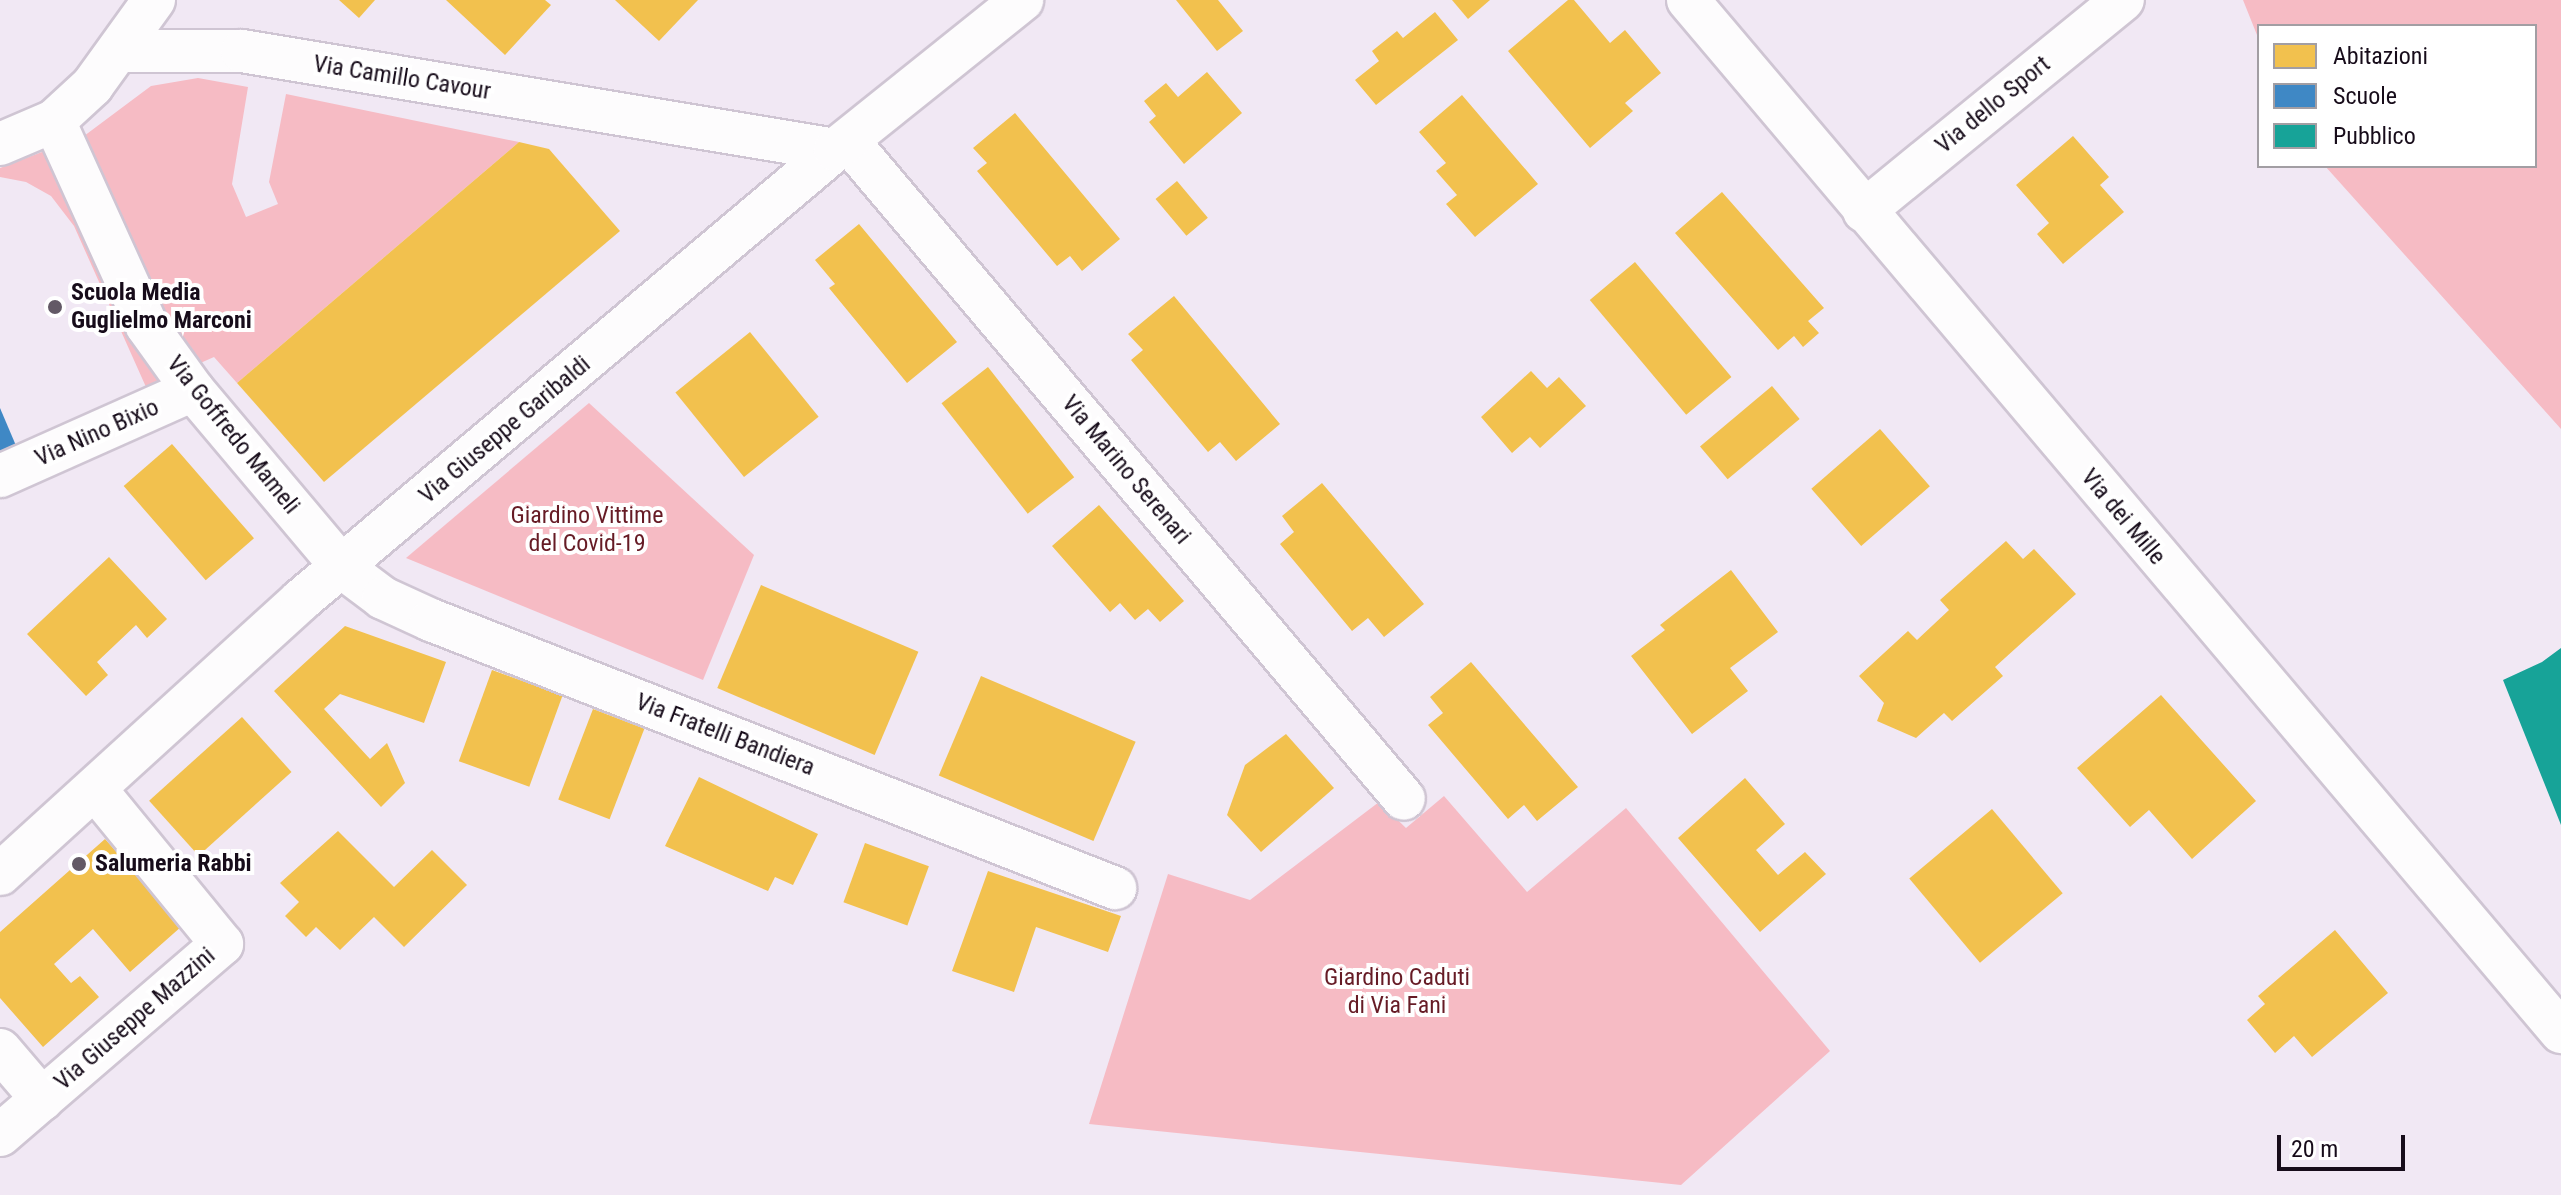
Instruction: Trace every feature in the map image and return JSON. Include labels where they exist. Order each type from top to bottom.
[{"type":"street","points":[[0,144],[54,121],[92,86],[154,0]]},
{"type":"street","name":"Via Giuseppe Garibaldi","points":[[0,874],[301,600],[343,568],[842,145],[1022,0]]},
{"type":"street","name":"Via dei Mille","points":[[1688,0],[2561,1032]]},
{"type":"street","name":"Via dello Sport","points":[[1864,211],[2123,0]]},
{"type":"street","name":"Via Camillo Cavour","points":[[118,51],[242,51],[842,145]]},
{"type":"street","name":"Via Goffredo Mameli","points":[[54,121],[147,326],[193,390],[343,568]]},
{"type":"street","name":"Via Marino Serenari","points":[[842,145],[1404,799]]},
{"type":"street","name":"Via Nino Bixio","points":[[0,476],[193,390]]},
{"type":"street","name":"Via Fratelli Bandiera","points":[[343,568],[383,598],[431,620],[1115,888]]},
{"type":"street","name":"Via Giuseppe Mazzini","points":[[0,1135],[222,944],[95,789]]},
{"type":"street","name":"Via Giuseppe Mazzini","points":[[0,1050],[42,1099]]},
{"type":"green space","points":[[2243,0],[2561,0],[2561,429],[2327,168],[2537,168],[2537,24],[2257,24],[2257,35]]},
{"type":"green space","points":[[198,78],[248,87],[232,184],[246,217],[278,204],[269,182],[286,94],[519,142],[237,383],[214,357],[146,387],[74,226],[51,196],[26,182],[0,177],[0,168],[84,136],[151,86]]},
{"type":"green space","name":"Giardino Vittime del Covid-19","points":[[589,403],[754,555],[703,680],[406,558]]},
{"type":"green space","name":"Giardino Caduti di Via Fani","points":[[1444,796],[1527,892],[1626,808],[1830,1051],[1681,1185],[1089,1124],[1168,874],[1250,900],[1379,802],[1406,828]]},
{"type":"building: Abitazioni","points":[[339,0],[375,0],[359,18]]},
{"type":"building: Abitazioni","points":[[446,0],[545,0],[551,5],[505,55]]},
{"type":"building: Abitazioni","points":[[615,0],[698,0],[659,41]]},
{"type":"building: Abitazioni","points":[[1176,0],[1218,0],[1243,31],[1217,51]]},
{"type":"building: Abitazioni","points":[[1452,0],[1490,0],[1468,19]]},
{"type":"building: Abitazioni","points":[[1568,0],[1574,0],[1610,43],[1625,30],[1661,73],[1625,103],[1633,111],[1590,148],[1508,51]]},
{"type":"building: Abitazioni","points":[[1435,12],[1458,40],[1376,105],[1355,80],[1379,61],[1372,51],[1397,31],[1403,38]]},
{"type":"building: Abitazioni","points":[[1207,72],[1242,113],[1184,164],[1149,122],[1156,116],[1144,101],[1166,83],[1178,97]]},
{"type":"building: Abitazioni","points":[[1462,95],[1538,184],[1475,237],[1446,204],[1457,195],[1436,171],[1446,163],[1419,132]]},
{"type":"building: Abitazioni","points":[[1015,113],[1120,239],[1082,271],[1070,256],[1057,266],[977,171],[987,163],[973,148]]},
{"type":"building: Abitazioni","points":[[2073,136],[2109,177],[2100,185],[2124,212],[2063,264],[2037,234],[2049,223],[2016,185]]},
{"type":"building: Abitazioni","points":[[519,142],[549,149],[620,231],[324,482],[237,383]]},
{"type":"building: Abitazioni","points":[[1177,181],[1208,218],[1186,236],[1156,199]]},
{"type":"building: Abitazioni","points":[[1722,192],[1824,308],[1808,321],[1819,333],[1803,347],[1794,336],[1778,350],[1675,233]]},
{"type":"building: Abitazioni","points":[[859,224],[957,342],[907,383],[829,288],[835,284],[815,260]]},
{"type":"building: Abitazioni","points":[[1635,262],[1731,377],[1686,415],[1590,300]]},
{"type":"building: Abitazioni","points":[[1174,296],[1280,424],[1236,461],[1220,442],[1208,452],[1131,360],[1143,350],[1128,334]]},
{"type":"building: Abitazioni","points":[[750,332],[819,417],[744,477],[675,392]]},
{"type":"building: Abitazioni","points":[[988,367],[1074,477],[1028,514],[942,403]]},
{"type":"building: Abitazioni","points":[[1531,371],[1547,388],[1559,377],[1586,406],[1540,448],[1530,437],[1512,453],[1481,417]]},
{"type":"building: Abitazioni","points":[[1772,386],[1800,419],[1728,479],[1700,446]]},
{"type":"building: Abitazioni","points":[[1880,429],[1930,486],[1861,546],[1811,489]]},
{"type":"building: Abitazioni","points":[[172,444],[254,538],[206,580],[124,486]]},
{"type":"building: Abitazioni","points":[[1322,483],[1424,604],[1384,637],[1368,618],[1352,631],[1280,544],[1294,532],[1282,516]]},
{"type":"building: Abitazioni","points":[[1099,505],[1184,601],[1160,622],[1148,609],[1135,620],[1120,603],[1110,612],[1052,546]]},
{"type":"building: Abitazioni","points":[[2006,541],[2023,559],[2034,549],[2076,594],[1995,667],[2003,676],[1952,721],[1944,713],[1916,738],[1877,721],[1884,703],[1859,676],[1908,631],[1917,640],[1949,610],[1940,600]]},
{"type":"building: Abitazioni","points":[[109,557],[167,619],[147,638],[136,625],[97,662],[108,675],[86,696],[27,634]]},
{"type":"building: Abitazioni","points":[[1731,570],[1778,632],[1730,668],[1748,691],[1692,734],[1631,656],[1665,630],[1660,625]]},
{"type":"building: Abitazioni","points":[[761,585],[918,652],[875,755],[717,688]]},
{"type":"building: Abitazioni","points":[[345,626],[446,662],[424,723],[340,694],[324,709],[370,759],[387,743],[405,783],[381,807],[274,691]]},
{"type":"building: Abitazioni","points":[[1471,662],[1578,787],[1537,821],[1524,805],[1508,819],[1428,725],[1443,713],[1430,697]]},
{"type":"building: Abitazioni","points":[[492,670],[562,696],[529,787],[459,761]]},
{"type":"building: Abitazioni","points":[[981,676],[1136,742],[1093,841],[939,775]]},
{"type":"building: Abitazioni","points":[[2161,695],[2256,801],[2192,859],[2149,810],[2130,827],[2077,768]]},
{"type":"building: Abitazioni","points":[[593,709],[644,729],[610,819],[558,800]]},
{"type":"building: Abitazioni","points":[[242,717],[292,772],[199,856],[149,801]]},
{"type":"building: Abitazioni","points":[[1286,734],[1334,788],[1261,852],[1227,815],[1245,765]]},
{"type":"building: Abitazioni","points":[[699,777],[818,834],[793,885],[775,877],[768,891],[665,846]]},
{"type":"building: Abitazioni","points":[[1745,778],[1785,824],[1756,850],[1778,875],[1805,852],[1826,874],[1760,932],[1678,838]]},
{"type":"building: Abitazioni","points":[[1992,809],[2063,893],[1980,963],[1909,878]]},
{"type":"building: Abitazioni","points":[[338,831],[394,887],[432,850],[467,885],[404,947],[374,917],[340,950],[316,927],[306,937],[285,916],[299,902],[280,883]]},
{"type":"building: Abitazioni","points":[[105,839],[182,926],[130,972],[93,929],[54,964],[71,983],[80,976],[99,997],[43,1047],[0,998],[0,932]]},
{"type":"building: Abitazioni","points":[[865,843],[929,866],[907,925],[843,902]]},
{"type":"building: Abitazioni","points":[[988,871],[1121,916],[1108,952],[1036,927],[1014,992],[952,971]]},
{"type":"building: Abitazioni","points":[[2335,930],[2388,993],[2312,1057],[2294,1036],[2275,1053],[2247,1020],[2265,1004],[2258,996]]},
{"type":"building: Scuole","points":[[0,408],[17,448],[0,455]]},
{"type":"building: Pubblico","points":[[2561,648],[2561,825],[2503,680],[2542,662]]},
{"type":"place","name":"Scuola Media Guglielmo Marconi","points":[[55,307]]},
{"type":"place","name":"Salumeria Rabbi","points":[[79,864]]}]
